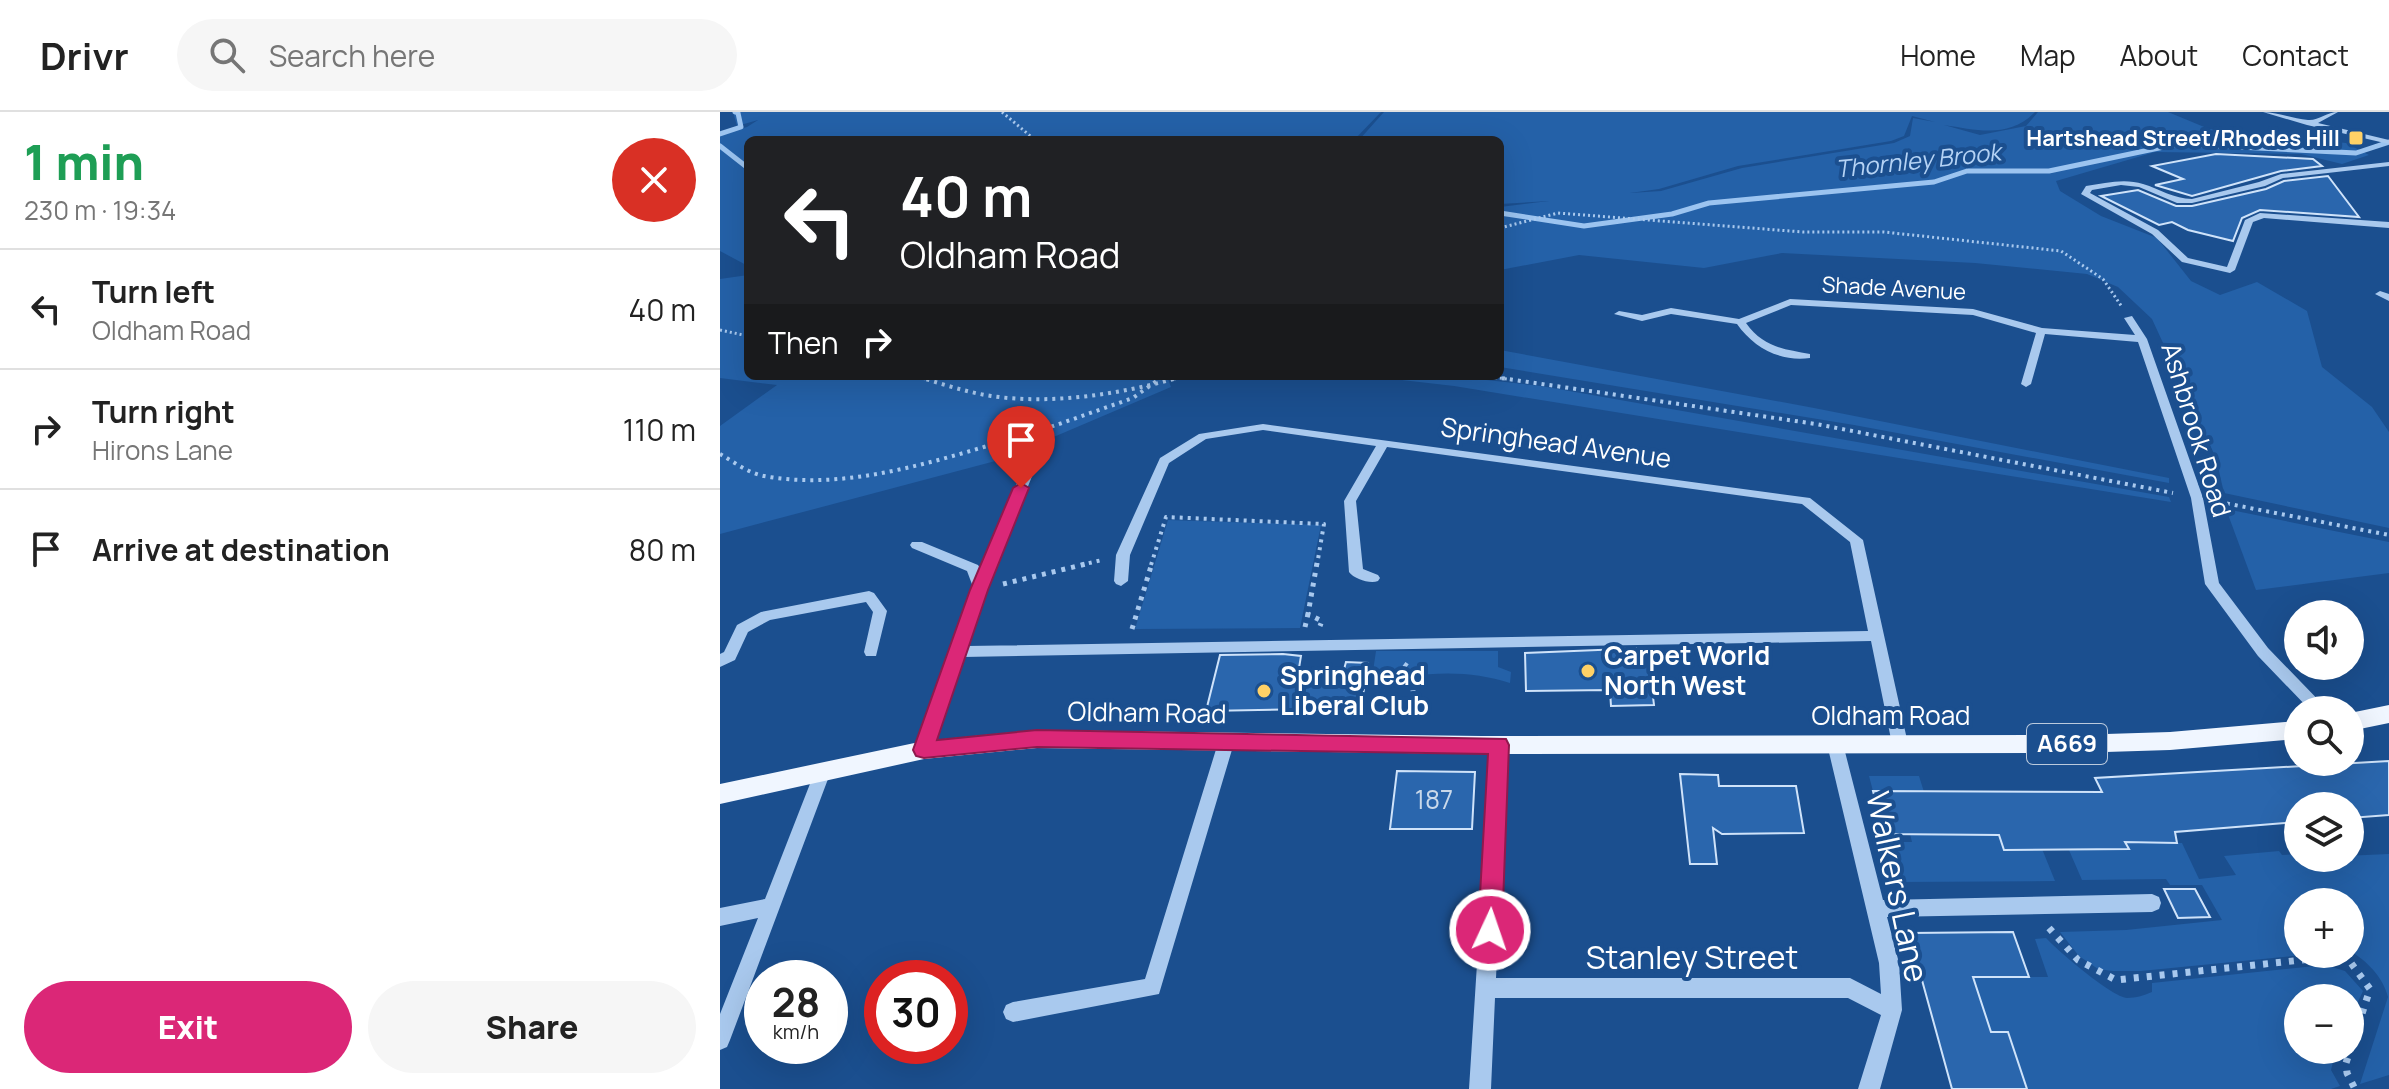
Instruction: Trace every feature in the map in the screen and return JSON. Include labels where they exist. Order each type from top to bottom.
[{"type":"main road","points":[[2364,719],[2389,714]]},
{"type":"main road","name":"Oldham Road","points":[[720,794],[924,750],[1037,739],[1499,745],[1900,744],[2150,742],[2284,731]]},
{"type":"street","points":[[2266,112],[2389,142]]},
{"type":"street","points":[[2309,124],[2335,112]]},
{"type":"street","points":[[2389,164],[2281,176],[2262,184],[2192,201],[2180,201],[2140,185],[2121,183],[2089,188],[2085,194],[2155,232],[2185,260],[2230,270],[2249,220],[2263,215],[2389,225]]},
{"type":"street","name":"Shade Avenue","points":[[1740,322],[1790,302],[1973,312],[2041,331],[2142,339]]},
{"type":"street","points":[[1619,314],[1642,318],[1671,311],[1740,322],[1752,341],[1785,356],[1806,356]]},
{"type":"street","name":"Ashbrook Road","points":[[2129,318],[2142,339],[2197,498],[2212,584],[2263,652],[2306,696]]},
{"type":"street","points":[[2026,384],[2041,331]]},
{"type":"street","name":"Springhead Avenue","points":[[1121,581],[1123,555],[1164,461],[1203,436],[1263,427],[1806,501],[1856,540],[1900,744]]},
{"type":"street","points":[[1373,578],[1356,572],[1349,508],[1350,501],[1383,444]]},
{"type":"street","points":[[924,750],[979,588],[1031,464]]},
{"type":"street","points":[[917,545],[973,568],[979,588]]},
{"type":"street","points":[[720,661],[730,656],[742,629],[766,616],[869,596],[880,611],[871,652]]},
{"type":"street","points":[[957,652],[1875,636]]},
{"type":"street","points":[[1013,1012],[1152,987],[1226,743]]},
{"type":"street","name":"Walkers Lane","points":[[1835,744],[1889,963],[1892,1010],[1869,1089]]},
{"type":"street","points":[[1480,1089],[1488,988],[1499,745]]},
{"type":"street","points":[[720,1040],[823,771]]},
{"type":"street","points":[[1876,909],[2152,903]]},
{"type":"street","points":[[720,917],[771,906]]},
{"type":"street","name":"Stanley Street","points":[[1488,988],[1850,988],[1892,1010]]},
{"type":"path","points":[[1002,112],[1030,136]]},
{"type":"path","points":[[1504,227],[1558,213],[1803,232],[1884,232],[2061,251],[2103,279],[2129,318]]},
{"type":"path","points":[[720,330],[744,335]]},
{"type":"path","points":[[1504,379],[1816,424],[2178,494]]},
{"type":"path","points":[[930,380],[993,396],[1037,398],[1152,386],[1172,380]]},
{"type":"path","points":[[720,454],[761,476],[806,480],[840,478],[1042,430],[1099,413],[1159,380]]},
{"type":"path","points":[[1031,464],[1042,430]]},
{"type":"path","points":[[2220,502],[2389,535]]},
{"type":"path","points":[[1147,631],[1132,631],[1166,517],[1324,524],[1305,630],[1291,630]]},
{"type":"path","points":[[979,588],[1123,555]]},
{"type":"path","points":[[1308,614],[1322,621],[1316,646]]},
{"type":"path","points":[[1413,678],[1413,691]]},
{"type":"path","points":[[2039,905],[2057,940],[2070,954],[2085,966],[2116,980],[2339,956],[2351,963],[2370,989],[2369,1001],[2346,1060],[2346,1072],[2355,1089]]},
{"type":"shaded area","points":[[733,112],[1381,112],[1358,136],[744,136],[744,264],[720,251],[720,135],[747,127],[758,120],[737,126]]},
{"type":"shaded area","points":[[1384,112],[2035,112],[2025,121],[2003,129],[1980,130],[1944,125],[1980,135],[2026,126],[2038,112],[2168,112],[2209,129],[2346,143],[2369,155],[2342,164],[2301,154],[2155,152],[2056,181],[2060,191],[2101,216],[2157,238],[2191,281],[2220,295],[2257,282],[2307,311],[2322,367],[2372,407],[2389,432],[2389,528],[2224,493],[2216,458],[2152,319],[2118,287],[2087,274],[1975,263],[1782,253],[1704,268],[1579,255],[1504,269],[1504,207],[1549,201],[1504,204],[1504,136],[1363,136]],"holes":[[[1912,116],[1935,122],[1913,118],[1910,136],[1894,143],[1742,168],[1661,191],[1630,193],[1659,189],[1738,166],[1891,141],[1904,136]]]},
{"type":"shaded area","points":[[744,276],[744,380],[1168,380],[1171,387],[1056,436],[1018,434],[1022,454],[720,534],[720,426],[777,385],[720,378],[720,279]]},
{"type":"shaded area","points":[[1504,351],[2169,478],[2169,483],[1854,425],[1504,368]]},
{"type":"shaded area","points":[[1402,380],[1486,380],[1541,386],[2169,497],[2171,502]]},
{"type":"shaded area","points":[[2226,509],[2389,542],[2389,573],[2256,590]]},
{"type":"shaded area","points":[[1168,520],[1321,525],[1300,628],[1135,629]]},
{"type":"shaded area","points":[[1376,651],[1498,651],[1498,667],[1511,672],[1510,683],[1476,675],[1440,674],[1405,677],[1371,685]]},
{"type":"shaded area","points":[[1869,776],[1919,776],[1924,792],[1873,791]]},
{"type":"shaded area","points":[[2118,826],[2131,827],[2138,842],[2182,843],[2199,879],[2236,875],[2224,856],[2279,851],[2284,855],[2284,872],[2364,872],[2364,855],[2389,854],[2389,1075],[2360,1084],[2388,997],[2374,970],[2364,962],[2364,888],[2284,888],[2284,957],[2141,971],[2098,969],[2079,956],[2060,932],[2126,930],[2222,920],[2202,885],[2170,885],[2166,879],[2082,880],[2062,834],[2103,834],[2110,849],[2128,849]]},
{"type":"shaded area","points":[[1884,834],[1900,834],[1902,842],[1912,842],[1910,834],[1998,834],[2005,850],[2017,850],[2036,834],[2055,881],[1897,882]]},
{"type":"shaded area","points":[[2046,938],[2098,982],[2127,998],[2152,992],[2152,983],[2296,968],[2345,971],[2357,984],[2284,984],[2284,1064],[2332,1064],[2331,1070],[2340,1086],[2331,1089],[2027,1089],[1998,1051],[2014,1050],[2009,1032],[1991,1032],[1963,977],[2048,977],[2035,939]]},
{"type":"building","points":[[2216,154],[2313,159],[2322,166],[2281,171],[2192,196],[2155,185],[2183,179],[2152,166]]},
{"type":"building","points":[[2328,176],[2359,217],[2260,210],[2242,218],[2233,241],[2188,230],[2172,222],[2159,225],[2101,196],[2138,190],[2176,206],[2192,206],[2266,189],[2284,181]]},
{"type":"building","name":"Carpet World North West","points":[[1647,648],[1654,705],[1611,706],[1610,690],[1526,691],[1525,653]]},
{"type":"building","name":"Springhead Liberal Club","points":[[1220,655],[1301,656],[1298,674],[1343,673],[1346,662],[1368,663],[1361,708],[1206,711]]},
{"type":"building","points":[[2389,761],[2389,815],[2364,817],[2364,792],[2284,792],[2284,823],[2175,832],[2177,843],[2125,842],[2129,849],[2004,850],[1999,835],[1884,834],[1873,791],[2102,792],[2095,778],[2284,767],[2284,776],[2364,776],[2364,762]]},
{"type":"building","points":[[1397,771],[1475,772],[1472,829],[1390,829]]},
{"type":"building","points":[[1680,774],[1718,775],[1719,786],[1796,786],[1804,833],[1722,834],[1713,828],[1717,864],[1690,864]]},
{"type":"building","points":[[2164,889],[2195,889],[2210,917],[2178,918]]},
{"type":"building","points":[[2013,932],[2029,977],[1973,977],[1991,1032],[2008,1032],[2027,1089],[1952,1089],[1909,933]]},
{"type":"waterway","name":"Thornley Brook","points":[[720,134],[741,127],[738,113],[735,112]]},
{"type":"waterway","name":"Thornley Brook","points":[[1504,214],[1584,226],[1672,214],[1709,203],[1934,182],[1967,171],[2049,171],[2178,144],[2356,153],[2389,142]]},
{"type":"waterway","name":"Thornley Brook","points":[[720,146],[744,165]]},
{"type":"place","name":"Hartshead Street/Rhodes Hill","points":[[2356,138]]},
{"type":"place","name":"Carpet World North West","points":[[1588,671]]},
{"type":"place","name":"Springhead Liberal Club","points":[[1264,691]]},
{"type":"route","points":[[1021,488],[979,590],[924,750],[1037,739],[1499,745],[1490,930]]}]
